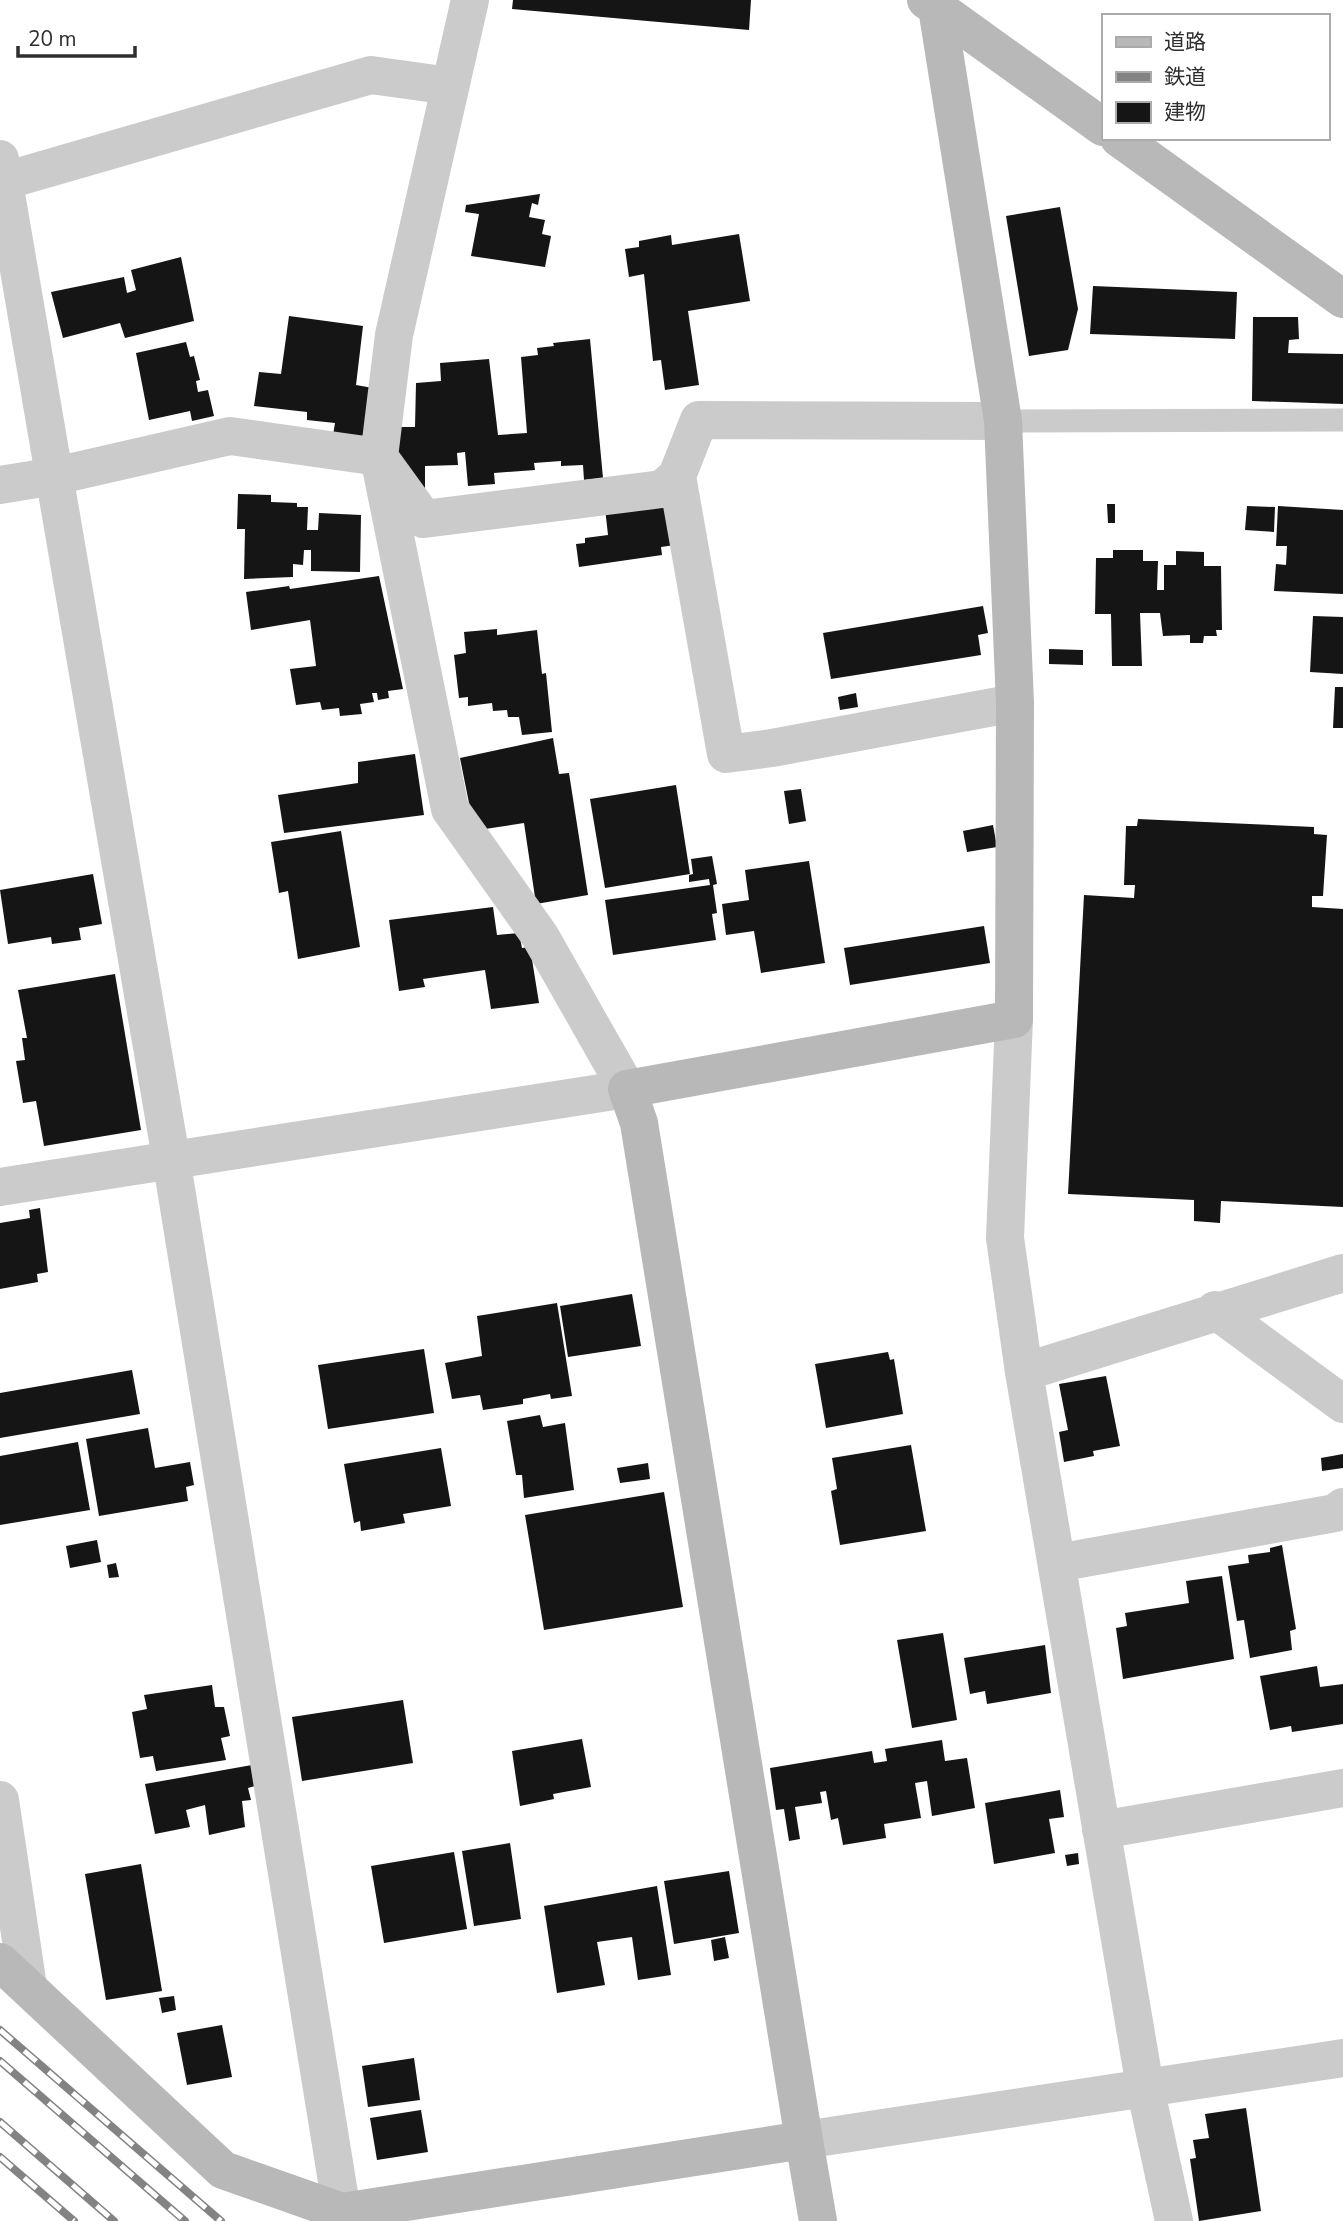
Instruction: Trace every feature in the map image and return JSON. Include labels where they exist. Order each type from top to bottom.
[{"type":"street","points":[[470,0],[394,335],[379,457],[450,809],[540,936],[627,1089],[639,1123],[818,2221]]},
{"type":"street","points":[[933,3],[1102,126]]},
{"type":"street","points":[[933,3],[1003,421],[1014,703],[1014,1019],[1005,1238],[1024,1372],[1145,2087],[1174,2221]]},
{"type":"street","points":[[342,2212],[172,1158],[2,170],[370,75],[450,86]]},
{"type":"street","points":[[1122,140],[1343,299]]},
{"type":"street","points":[[0,485],[55,477],[230,436],[379,457],[424,519],[662,489],[677,476],[699,420],[1003,421]]},
{"type":"street","points":[[677,476],[726,754],[1014,703]]},
{"type":"street","points":[[0,1187],[627,1089],[1014,1019]]},
{"type":"street","points":[[1024,1372],[1215,1310],[1343,1273]]},
{"type":"street","points":[[1215,1310],[1343,1404]]},
{"type":"street","points":[[1057,1563],[1335,1513],[1343,1507]]},
{"type":"street","points":[[1101,1830],[1343,1787]]},
{"type":"street","points":[[0,1800],[29,1987]]},
{"type":"street","points":[[0,1962],[223,2170],[342,2212],[1343,2058]]},
{"type":"lane","points":[[1003,421],[1343,420]]},
{"type":"building","points":[[513,0],[751,0],[749,30],[512,9]]},
{"type":"building","points":[[540,194],[538,205],[532,203],[529,217],[545,220],[542,234],[551,236],[545,267],[471,256],[479,214],[465,212],[466,205]]},
{"type":"building","points":[[1060,207],[1078,309],[1068,350],[1029,356],[1006,216]]},
{"type":"building","points":[[739,234],[750,301],[688,311],[699,385],[665,390],[661,360],[653,361],[644,274],[629,277],[625,249],[639,247],[639,241],[671,235],[672,245]]},
{"type":"building","points":[[181,257],[194,321],[125,338],[120,323],[63,338],[51,292],[124,277],[127,293],[136,290],[131,270]]},
{"type":"building","points":[[1093,286],[1237,292],[1235,339],[1090,334]]},
{"type":"building","points":[[289,316],[363,326],[356,385],[373,388],[366,438],[333,435],[335,423],[307,420],[307,412],[254,406],[259,372],[281,374]]},
{"type":"building","points":[[1253,317],[1298,317],[1299,339],[1289,340],[1288,353],[1343,354],[1343,404],[1252,401]]},
{"type":"building","points":[[590,339],[603,478],[584,480],[583,465],[561,466],[561,461],[534,463],[535,470],[494,473],[495,484],[468,486],[465,452],[457,453],[458,465],[425,466],[425,489],[398,489],[397,427],[415,427],[416,383],[441,381],[440,363],[489,359],[498,435],[527,433],[521,357],[538,355],[537,348],[554,346],[553,343]]},
{"type":"building","points":[[186,342],[190,357],[194,356],[200,380],[196,381],[198,392],[208,390],[214,416],[192,421],[190,411],[149,420],[136,353]]},
{"type":"building","points":[[238,494],[271,495],[271,502],[297,503],[297,507],[308,507],[307,530],[318,530],[319,513],[361,515],[360,572],[311,571],[311,550],[304,550],[303,565],[293,564],[293,577],[244,579],[245,529],[237,529]]},
{"type":"building","points":[[665,502],[675,545],[661,547],[662,555],[579,567],[576,544],[585,543],[585,538],[608,535],[605,508]]},
{"type":"building","points":[[1107,504],[1115,504],[1115,523],[1108,523]]},
{"type":"building","points":[[1247,506],[1275,507],[1274,532],[1245,530]]},
{"type":"building","points":[[1278,506],[1343,510],[1343,594],[1274,591],[1276,564],[1286,565],[1287,546],[1276,546]]},
{"type":"building","points":[[1113,550],[1143,550],[1143,561],[1158,561],[1157,590],[1164,590],[1164,565],[1176,565],[1176,551],[1204,552],[1204,566],[1221,566],[1222,630],[1216,630],[1217,636],[1204,636],[1203,643],[1190,643],[1190,635],[1163,636],[1160,613],[1140,613],[1142,666],[1112,666],[1111,614],[1095,614],[1096,558],[1113,558]]},
{"type":"building","points":[[379,576],[403,689],[388,691],[389,698],[378,700],[377,693],[372,693],[374,702],[360,704],[362,714],[340,716],[339,708],[322,710],[320,702],[296,705],[290,669],[316,666],[310,620],[251,630],[246,592],[289,586],[290,589]]},
{"type":"building","points":[[983,606],[988,633],[978,635],[981,655],[831,679],[823,633]]},
{"type":"building","points":[[1313,616],[1343,617],[1343,674],[1310,672]]},
{"type":"building","points":[[497,629],[497,635],[537,630],[542,674],[546,673],[552,732],[522,735],[519,717],[508,717],[507,710],[493,711],[492,703],[468,706],[468,697],[459,698],[454,655],[466,653],[464,632]]},
{"type":"building","points":[[1049,649],[1083,650],[1083,665],[1049,664]]},
{"type":"building","points":[[1335,687],[1343,687],[1343,728],[1333,728]]},
{"type":"building","points":[[856,693],[858,707],[840,710],[838,697]]},
{"type":"building","points":[[553,738],[559,774],[569,773],[588,895],[536,904],[524,823],[485,829],[470,808],[460,758]]},
{"type":"building","points":[[415,754],[424,815],[284,833],[278,795],[358,783],[358,762]]},
{"type":"building","points":[[676,785],[690,874],[605,888],[590,799]]},
{"type":"building","points":[[801,789],[806,821],[789,824],[784,791]]},
{"type":"building","points":[[1138,819],[1314,827],[1314,834],[1327,835],[1323,896],[1312,896],[1312,907],[1343,909],[1343,1207],[1221,1201],[1220,1223],[1194,1221],[1194,1200],[1068,1194],[1084,895],[1134,898],[1135,885],[1124,885],[1126,826],[1137,826]]},
{"type":"building","points":[[993,825],[997,847],[967,852],[963,831]]},
{"type":"building","points":[[341,831],[360,947],[298,959],[288,891],[279,893],[271,842]]},
{"type":"building","points":[[712,856],[717,884],[713,885],[717,913],[712,914],[716,940],[613,955],[605,900],[710,885],[709,879],[689,882],[689,875],[693,874],[691,859]]},
{"type":"building","points":[[809,861],[825,963],[761,973],[754,931],[726,935],[722,904],[749,900],[745,870]]},
{"type":"building","points":[[93,874],[102,924],[79,928],[81,940],[52,944],[51,937],[8,944],[0,890]]},
{"type":"building","points":[[493,907],[497,935],[519,933],[522,948],[530,947],[539,1003],[491,1009],[485,970],[423,979],[425,987],[399,991],[389,920]]},
{"type":"building","points":[[984,926],[990,963],[850,985],[844,948]]},
{"type":"building","points":[[115,974],[141,1130],[44,1146],[36,1101],[23,1103],[16,1061],[25,1060],[22,1038],[27,1038],[18,990]]},
{"type":"building","points":[[40,1208],[48,1272],[37,1274],[38,1282],[0,1289],[0,1223],[30,1218],[29,1210]]},
{"type":"building","points":[[632,1294],[641,1346],[568,1357],[560,1306]]},
{"type":"building","points":[[557,1303],[572,1396],[551,1399],[550,1394],[523,1399],[523,1404],[483,1410],[480,1395],[452,1399],[445,1363],[482,1356],[477,1316]]},
{"type":"building","points":[[424,1349],[434,1413],[328,1429],[318,1365]]},
{"type":"building","points":[[888,1352],[890,1360],[894,1359],[903,1414],[826,1428],[815,1364]]},
{"type":"building","points":[[132,1370],[140,1414],[0,1438],[0,1393]]},
{"type":"building","points":[[1106,1376],[1120,1446],[1093,1451],[1094,1456],[1064,1462],[1059,1432],[1068,1430],[1059,1384]]},
{"type":"building","points":[[540,1415],[543,1427],[565,1423],[574,1490],[524,1498],[522,1475],[516,1475],[507,1421]]},
{"type":"building","points":[[148,1428],[155,1468],[190,1462],[194,1485],[186,1487],[188,1501],[99,1516],[86,1439]]},
{"type":"building","points":[[78,1442],[90,1510],[0,1525],[0,1456]]},
{"type":"building","points":[[911,1445],[926,1531],[840,1545],[831,1491],[837,1489],[832,1458]]},
{"type":"building","points":[[441,1448],[451,1506],[403,1514],[405,1523],[361,1531],[360,1521],[354,1523],[344,1464]]},
{"type":"building","points":[[1343,1454],[1343,1468],[1322,1471],[1321,1458]]},
{"type":"building","points":[[648,1463],[650,1479],[620,1483],[617,1468]]},
{"type":"building","points":[[664,1492],[683,1607],[544,1630],[525,1515]]},
{"type":"building","points":[[97,1540],[101,1562],[70,1568],[66,1546]]},
{"type":"building","points":[[1282,1545],[1296,1629],[1290,1631],[1292,1650],[1250,1658],[1244,1620],[1237,1621],[1228,1566],[1249,1563],[1248,1555],[1270,1552],[1270,1548]]},
{"type":"building","points":[[116,1563],[119,1577],[109,1578],[107,1565]]},
{"type":"building","points":[[1222,1576],[1234,1659],[1123,1679],[1116,1628],[1127,1626],[1125,1613],[1189,1603],[1186,1581]]},
{"type":"building","points":[[943,1633],[957,1720],[912,1728],[897,1640]]},
{"type":"building","points":[[1045,1645],[1051,1693],[987,1704],[985,1691],[970,1694],[964,1658]]},
{"type":"building","points":[[1317,1666],[1320,1687],[1343,1684],[1343,1724],[1292,1732],[1291,1726],[1270,1730],[1260,1676]]},
{"type":"building","points":[[212,1685],[215,1707],[224,1707],[230,1736],[221,1738],[226,1760],[156,1771],[153,1756],[140,1758],[132,1712],[147,1709],[144,1695]]},
{"type":"building","points":[[403,1700],[413,1763],[302,1781],[292,1717]]},
{"type":"building","points":[[582,1739],[591,1787],[553,1794],[554,1799],[520,1806],[512,1751]]},
{"type":"building","points":[[942,1740],[945,1761],[967,1758],[975,1808],[932,1816],[927,1781],[915,1783],[921,1818],[884,1824],[886,1838],[843,1845],[838,1818],[831,1820],[826,1791],[820,1792],[822,1803],[795,1807],[800,1839],[789,1841],[784,1809],[776,1810],[770,1768],[872,1751],[874,1763],[887,1761],[885,1749]]},
{"type":"building","points":[[252,1765],[255,1786],[248,1788],[251,1800],[242,1801],[245,1827],[209,1835],[205,1805],[186,1810],[190,1827],[155,1834],[145,1784]]},
{"type":"building","points":[[1060,1790],[1064,1817],[1049,1819],[1055,1853],[994,1864],[985,1803]]},
{"type":"building","points":[[510,1843],[521,1919],[474,1926],[462,1851]]},
{"type":"building","points":[[454,1852],[467,1929],[384,1943],[371,1866]]},
{"type":"building","points":[[1078,1853],[1079,1864],[1067,1866],[1065,1855]]},
{"type":"building","points":[[141,1864],[162,1991],[106,2000],[85,1874]]},
{"type":"building","points":[[729,1871],[739,1933],[674,1944],[664,1881]]},
{"type":"building","points":[[657,1886],[671,1975],[638,1980],[632,1937],[597,1942],[605,1985],[557,1993],[544,1906]]},
{"type":"building","points":[[725,1937],[729,1958],[714,1961],[711,1940]]},
{"type":"building","points":[[174,1996],[176,2010],[162,2013],[159,1998]]},
{"type":"building","points":[[222,2025],[232,2077],[187,2085],[177,2033]]},
{"type":"building","points":[[414,2058],[420,2100],[368,2107],[362,2066]]},
{"type":"building","points":[[1246,2108],[1261,2211],[1199,2221],[1190,2159],[1196,2158],[1193,2140],[1209,2138],[1205,2114]]},
{"type":"building","points":[[421,2110],[428,2152],[377,2160],[370,2118]]},
{"type":"railway","points":[[0,2030],[221,2221]]},
{"type":"railway","points":[[0,2061],[185,2221]]},
{"type":"railway","points":[[0,2122],[114,2221]]},
{"type":"railway","points":[[0,2157],[74,2221]]}]
